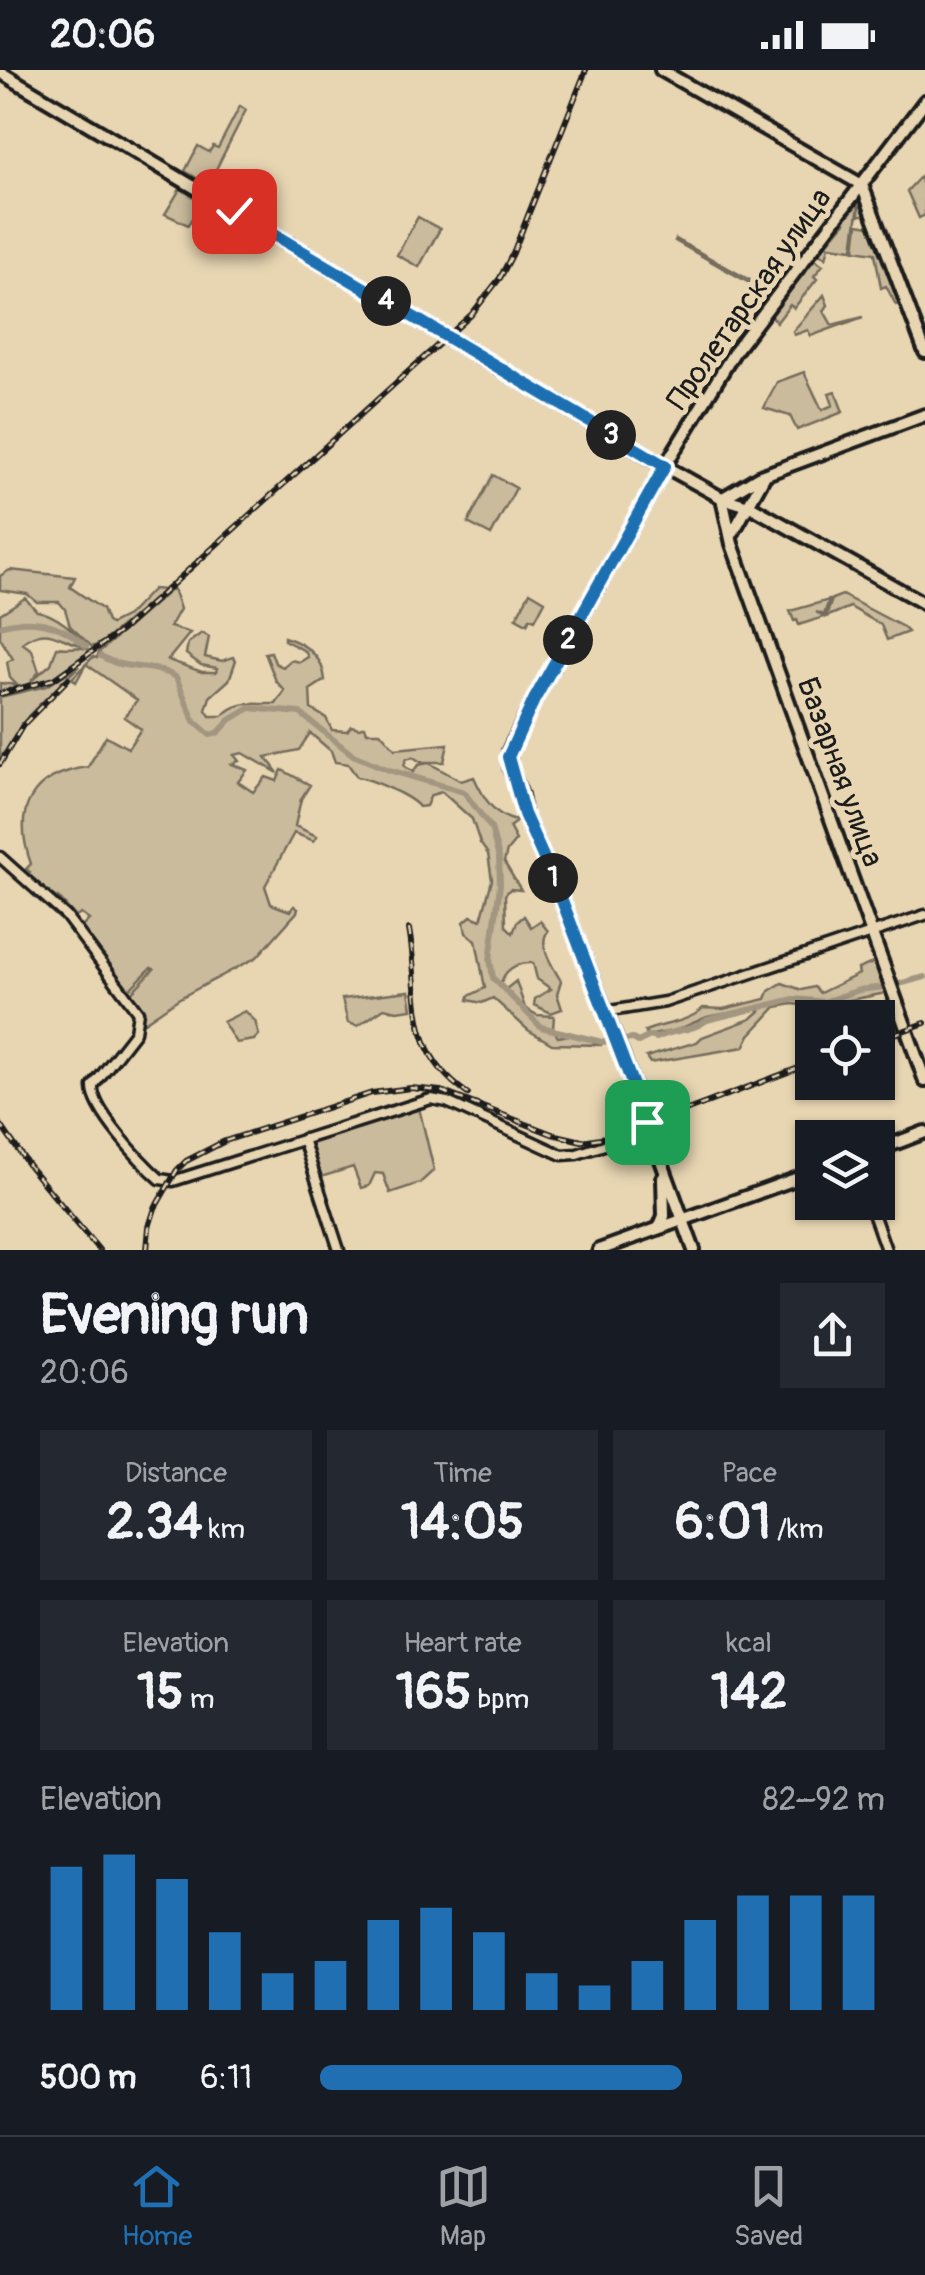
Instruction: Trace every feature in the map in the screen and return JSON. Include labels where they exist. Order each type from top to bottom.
[{"type":"main road","points":[[661,70],[862,185],[925,352]]},
{"type":"main road","points":[[0,72],[665,466],[722,498],[746,505],[925,604]]},
{"type":"main road","name":"Пролетарская улица","points":[[694,1250],[558,890],[524,814],[508,757],[534,700],[665,466],[735,351],[925,100]]},
{"type":"main road","points":[[722,498],[770,473],[924,415]]},
{"type":"main road","points":[[730,537],[760,482],[770,473]]},
{"type":"main road","name":"Базарная улица","points":[[722,498],[730,537],[925,1081]]},
{"type":"main road","points":[[895,1143],[925,1132]]},
{"type":"main road","points":[[659,1228],[664,1216],[663,1167]]},
{"type":"main road","points":[[599,1250],[795,1179]]},
{"type":"street","points":[[0,857],[67,917],[133,1004],[139,1018],[136,1032],[92,1091],[100,1109],[164,1181],[431,1098],[562,1155],[650,1130]]},
{"type":"street","points":[[604,1012],[665,1002],[925,915]]},
{"type":"street","points":[[303,1139],[340,1250]]},
{"type":"street","points":[[875,1220],[886,1250]]},
{"type":"shaded area","points":[[240,106],[246,110],[208,185],[185,171],[198,146],[209,152],[213,146],[218,148]]},
{"type":"shaded area","points":[[920,177],[925,191],[925,215],[919,218],[907,191]]},
{"type":"shaded area","points":[[180,189],[202,202],[188,225],[165,214]]},
{"type":"shaded area","points":[[857,197],[860,199],[847,217],[859,203],[865,214],[859,216],[859,204],[853,249],[829,246],[826,258],[819,253],[845,222],[840,219]]},
{"type":"shaded area","points":[[418,217],[440,229],[419,267],[397,255]]},
{"type":"shaded area","points":[[858,224],[870,226],[899,304],[896,305],[886,286],[881,288],[875,253],[855,250]]},
{"type":"shaded area","points":[[676,239],[771,292],[719,366],[767,293]]},
{"type":"shaded area","points":[[814,259],[823,265],[814,276],[817,279],[777,322],[771,315]]},
{"type":"shaded area","points":[[824,295],[828,305],[824,311],[832,325],[863,317],[811,336],[808,330],[794,335],[793,331]]},
{"type":"shaded area","points":[[804,372],[822,410],[833,405],[829,393],[835,391],[843,412],[797,430],[790,416],[764,408],[777,382]]},
{"type":"shaded area","points":[[493,475],[516,488],[491,535],[468,523]]},
{"type":"shaded area","points":[[10,570],[75,577],[70,587],[102,609],[111,624],[127,616],[153,589],[165,590],[92,647],[70,626],[59,602],[37,602],[27,594],[0,590],[0,576]]},
{"type":"shaded area","points":[[173,588],[180,609],[170,627],[190,633],[168,660],[202,672],[216,672],[217,668],[201,665],[186,654],[188,643],[202,633],[209,637],[205,657],[236,660],[229,680],[210,697],[206,710],[210,716],[223,716],[241,705],[276,704],[285,691],[276,681],[265,653],[271,652],[275,663],[283,667],[291,660],[300,662],[308,657],[284,637],[307,648],[321,665],[325,680],[310,690],[311,709],[326,718],[332,730],[365,726],[367,732],[380,732],[395,749],[448,744],[444,762],[421,762],[413,757],[406,759],[404,766],[413,772],[418,765],[429,763],[461,781],[474,777],[496,811],[517,821],[509,827],[516,840],[504,862],[521,890],[510,889],[505,895],[506,926],[513,933],[524,916],[531,927],[540,921],[548,931],[545,949],[561,981],[557,994],[562,1009],[551,1013],[534,1005],[535,999],[551,989],[537,979],[533,963],[511,968],[500,987],[506,989],[516,981],[525,1008],[537,1015],[554,1016],[553,1029],[558,1037],[574,1034],[602,1045],[552,1044],[528,1030],[493,998],[482,1003],[468,1000],[485,988],[476,940],[466,933],[464,922],[471,916],[481,920],[492,880],[488,854],[472,819],[442,792],[431,795],[426,806],[419,807],[391,789],[357,777],[348,764],[335,762],[331,751],[310,733],[299,750],[266,757],[278,773],[243,753],[234,755],[239,761],[232,764],[247,770],[238,782],[253,792],[266,777],[277,781],[282,770],[310,785],[301,799],[295,826],[317,836],[314,841],[294,833],[265,886],[271,904],[290,911],[294,906],[297,912],[257,957],[178,999],[140,1025],[141,1013],[130,994],[154,969],[124,990],[80,929],[89,920],[81,914],[76,917],[57,896],[74,918],[71,917],[55,897],[27,876],[30,872],[26,869],[31,864],[25,812],[39,787],[68,771],[88,767],[106,736],[128,748],[141,729],[124,717],[137,700],[86,664]]},
{"type":"shaded area","points":[[530,592],[545,601],[535,620],[530,618],[527,624],[516,618]]},
{"type":"shaded area","points":[[842,595],[908,632],[887,640],[881,625],[850,607],[826,617],[832,599]]},
{"type":"shaded area","points":[[25,598],[37,611],[64,624],[86,646],[54,635],[31,637],[22,643],[32,650],[39,672],[31,681],[51,664],[57,647],[91,651],[50,679],[0,691],[0,683],[17,685],[10,678],[7,662],[13,659],[0,638],[0,614]]},
{"type":"shaded area","points":[[829,600],[824,615],[816,612],[824,617],[799,625],[794,621],[790,611]]},
{"type":"shaded area","points":[[79,666],[29,715],[0,759],[0,697],[46,686]]},
{"type":"shaded area","points":[[875,962],[886,993],[850,1000],[795,1000],[795,1004],[776,1007],[744,1047],[650,1063],[646,1057],[697,1042],[751,1019],[760,1011],[756,1008],[707,1017],[677,1030],[647,1036],[645,1031],[683,1020],[703,1008],[723,1009],[766,999],[769,991],[782,983],[802,990],[814,987],[820,993],[859,974],[858,969]]},
{"type":"shaded area","points":[[409,991],[412,1009],[384,1008],[358,1026],[348,1023],[342,999]]},
{"type":"shaded area","points":[[245,1011],[255,1021],[259,1035],[254,1040],[236,1043],[223,1022]]},
{"type":"shaded area","points":[[419,1108],[434,1170],[420,1183],[390,1193],[383,1174],[375,1173],[369,1186],[361,1188],[353,1167],[321,1177],[310,1142]]},
{"type":"waterway","points":[[0,626],[46,624],[67,632],[86,646]]},
{"type":"waterway","points":[[101,656],[176,677],[194,721],[210,735],[250,708],[300,713],[353,755],[464,792],[491,828],[499,858],[500,885],[490,960],[493,978],[541,1027],[602,1042],[638,1042],[794,999],[824,1002],[859,990],[885,987]]},
{"type":"waterway","points":[[895,985],[925,977]]},
{"type":"railway","points":[[0,694],[54,679],[122,630],[471,315],[500,278],[513,253],[586,70]]},
{"type":"railway","points":[[0,764],[23,725],[68,679]]},
{"type":"railway","points":[[409,929],[424,1040],[433,1059],[468,1094]]},
{"type":"railway","points":[[895,1034],[925,1023]]},
{"type":"railway","points":[[147,1250],[155,1208],[186,1161],[225,1141],[372,1093],[411,1088],[441,1091],[552,1134],[582,1141],[661,1120],[795,1069]]},
{"type":"railway","points":[[0,1124],[29,1166],[99,1250]]},
{"type":"route","points":[[234,211],[665,466],[534,700],[508,757],[524,814],[558,890],[647,1122]]}]
